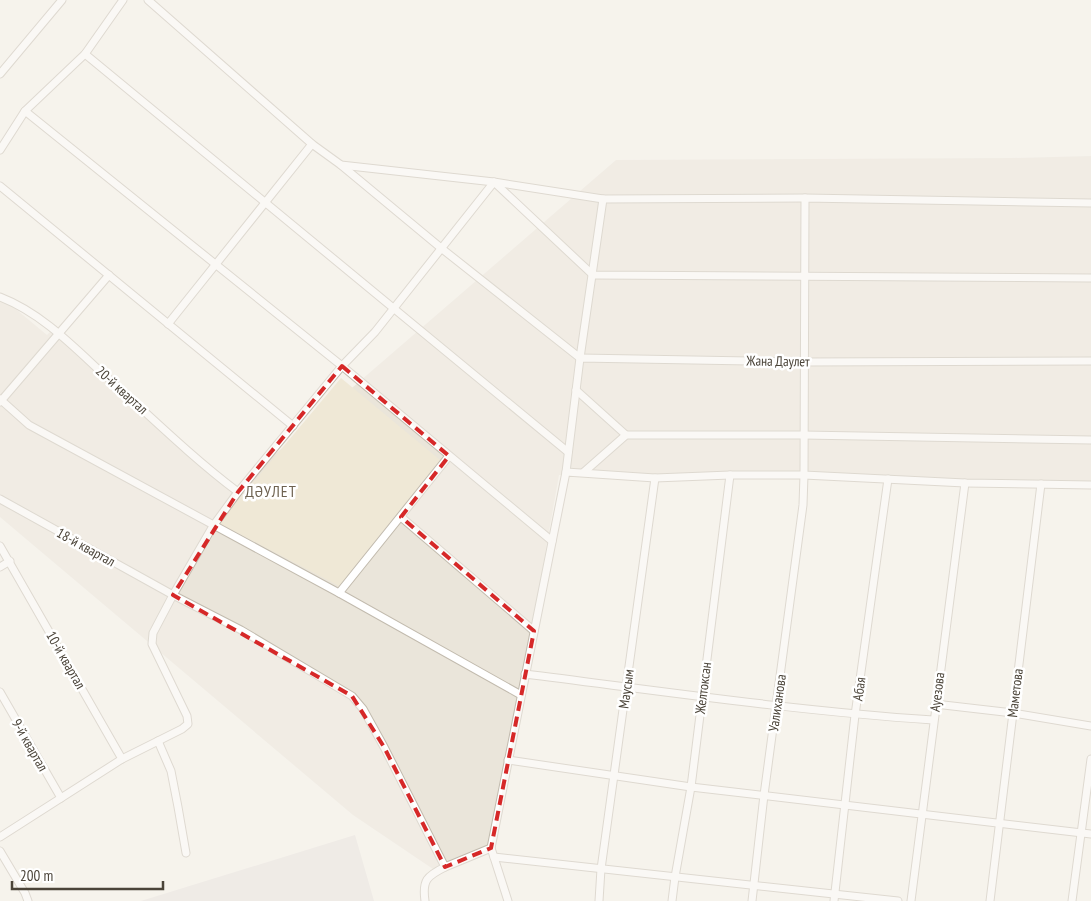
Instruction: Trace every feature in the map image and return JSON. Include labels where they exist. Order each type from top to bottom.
[{"type":"street","points":[[0,74],[62,0]]},
{"type":"street","points":[[0,150],[25,111],[85,54],[123,0]]},
{"type":"street","points":[[148,0],[312,144],[341,165],[441,248],[580,358]]},
{"type":"street","points":[[85,54],[568,452]]},
{"type":"street","points":[[25,111],[342,366],[552,541]]},
{"type":"street","points":[[168,324],[312,144]]},
{"type":"street","points":[[341,165],[494,182],[603,200],[805,198],[1091,203]]},
{"type":"street","points":[[0,836],[122,759],[182,730],[188,724],[187,716],[152,644],[152,633],[213,526],[238,492],[342,366],[394,308],[494,182]]},
{"type":"street","points":[[494,182],[593,275],[1091,278]]},
{"type":"street","points":[[0,186],[293,426]]},
{"type":"street","name":"Уалиханова","points":[[752,901],[764,795],[803,505],[805,198]]},
{"type":"street","points":[[508,901],[491,848],[566,472],[603,200]]},
{"type":"street","points":[[109,275],[0,400],[29,426],[339,593],[521,695]]},
{"type":"street","name":"20-й квартал","points":[[0,297],[16,303],[59,333],[213,472],[238,492]]},
{"type":"street","name":"Жана Даулет","points":[[580,358],[804,362],[1091,361]]},
{"type":"street","points":[[576,390],[626,435]]},
{"type":"street","points":[[584,472],[626,435],[803,435],[1091,440]]},
{"type":"street","points":[[339,593],[449,456]]},
{"type":"street","points":[[566,472],[656,478],[804,475],[965,483],[1091,485]]},
{"type":"street","name":"Желтоксан","points":[[672,901],[691,787],[730,475]]},
{"type":"street","name":"Маусым","points":[[599,901],[601,869],[656,478]]},
{"type":"street","name":"Абая","points":[[834,897],[855,715],[888,478]]},
{"type":"street","name":"Ауезова","points":[[911,901],[965,483]]},
{"type":"street","name":"Маметова","points":[[990,901],[1041,484]]},
{"type":"street","name":"18-й квартал","points":[[0,499],[173,596],[241,630],[352,696],[363,709],[384,747],[444,867]]},
{"type":"street","points":[[401,517],[534,631]]},
{"type":"street","name":"10-й квартал","points":[[0,546],[122,759]]},
{"type":"street","points":[[0,567],[10,561]]},
{"type":"street","points":[[526,674],[702,698],[855,715],[933,720]]},
{"type":"street","name":"9-й квартал","points":[[0,692],[61,798]]},
{"type":"street","points":[[935,704],[1013,713],[1091,726]]},
{"type":"street","points":[[158,741],[171,771],[186,853]]},
{"type":"street","points":[[1072,901],[1091,758]]},
{"type":"street","points":[[508,760],[691,787],[1091,834]]},
{"type":"street","points":[[425,901],[423,888],[426,880],[432,873],[491,848]]},
{"type":"street","points":[[0,851],[28,901]]},
{"type":"street","points":[[494,857],[754,885],[834,897],[898,901]]},
{"type":"highlighted area","points":[[342,366],[449,456],[401,517],[534,631],[491,848],[445,867],[384,747],[352,696],[173,595],[238,492]]},
{"type":"shaded area","points":[[1091,156],[1091,485],[559,475],[493,849],[433,869],[353,815],[0,517],[0,296],[47,335],[53,329],[235,489],[616,160]]},
{"type":"shaded area","points":[[341,378],[440,460],[339,586],[219,523]]},
{"type":"shaded area","points":[[355,835],[374,901],[141,901]]},
{"type":"district","name":"ДӘУЛЕТ","points":[[271,491]]}]
